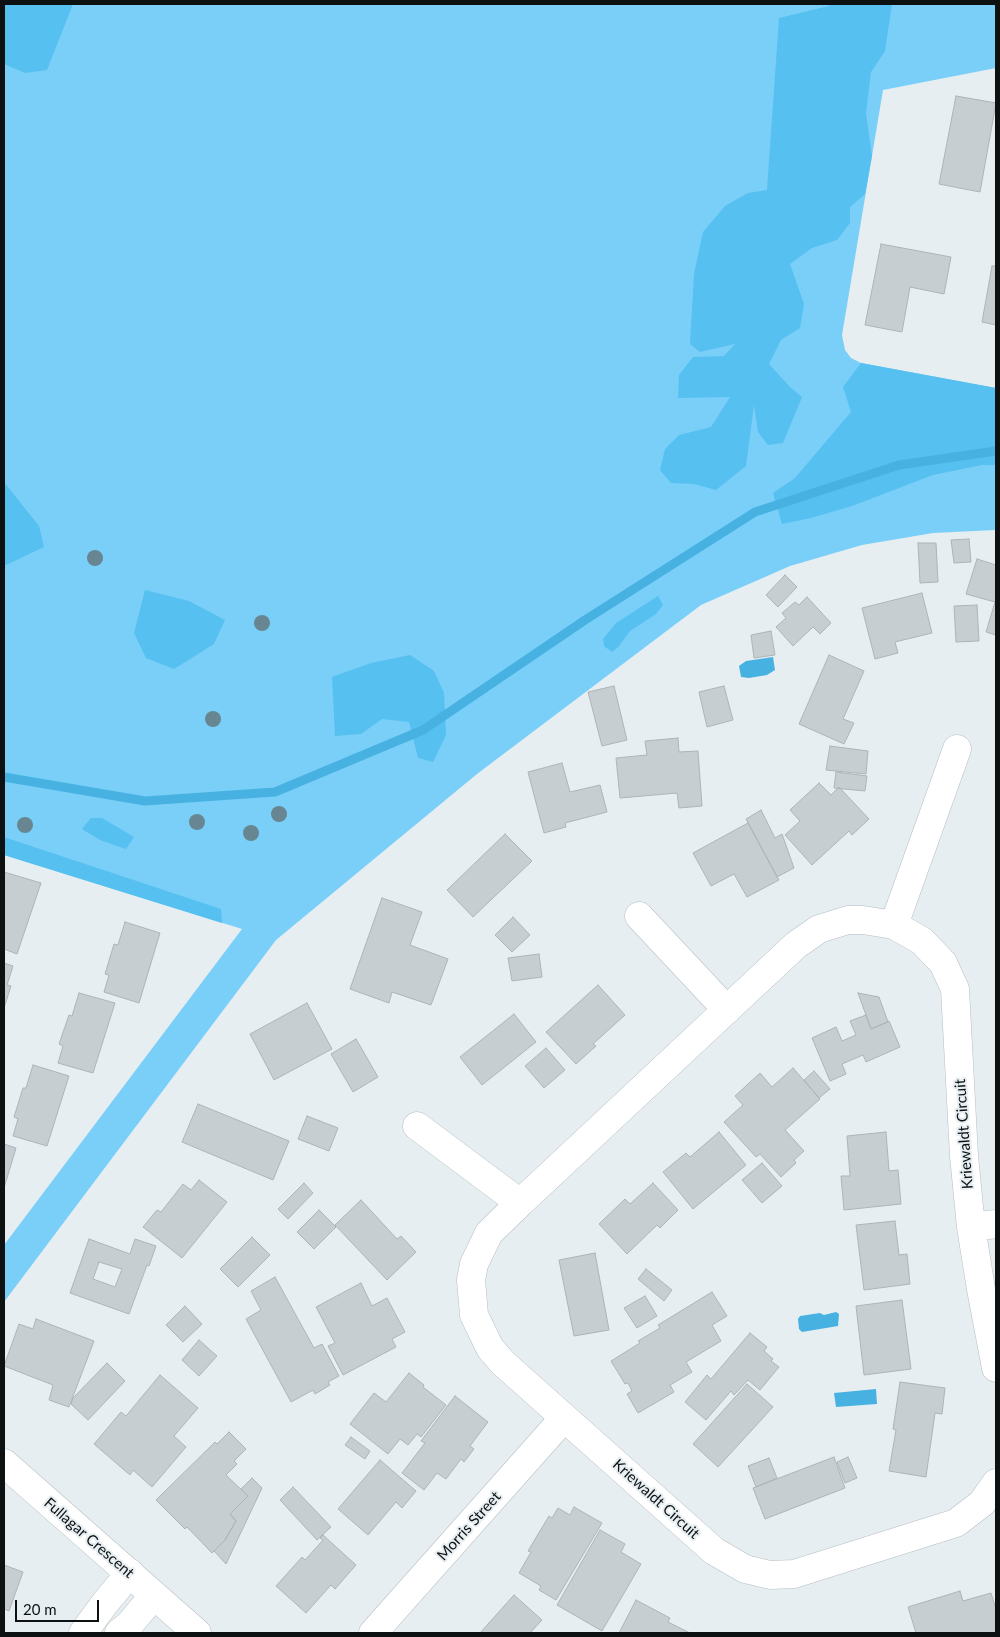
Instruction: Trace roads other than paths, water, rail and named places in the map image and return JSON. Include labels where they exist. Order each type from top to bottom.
[{"type":"street","points":[[894,925],[957,749]]},
{"type":"street","points":[[639,916],[727,1010]]},
{"type":"street","name":"Kriewaldt Circuit","points":[[996,1368],[980,1290],[984,1225],[964,1156],[955,989],[943,963],[922,941],[894,925],[863,920],[848,920],[819,929],[796,945],[489,1233],[474,1264],[470,1280],[474,1315],[490,1348],[503,1363],[714,1551],[746,1569],[770,1575],[794,1574],[956,1523],[982,1503],[996,1483]]},
{"type":"street","points":[[417,1126],[520,1203]]},
{"type":"street","name":"Morris Street","points":[[373,1633],[564,1418]]},
{"type":"street","name":"Fullagar Crescent","points":[[4,1463],[197,1633]]},
{"type":"street","points":[[83,1633],[105,1602],[130,1573]]},
{"type":"street","points":[[119,1633],[154,1595]]},
{"type":"waterway","points":[[4,777],[145,801],[275,792],[423,730],[585,620],[755,512],[899,465],[996,451]]}]
